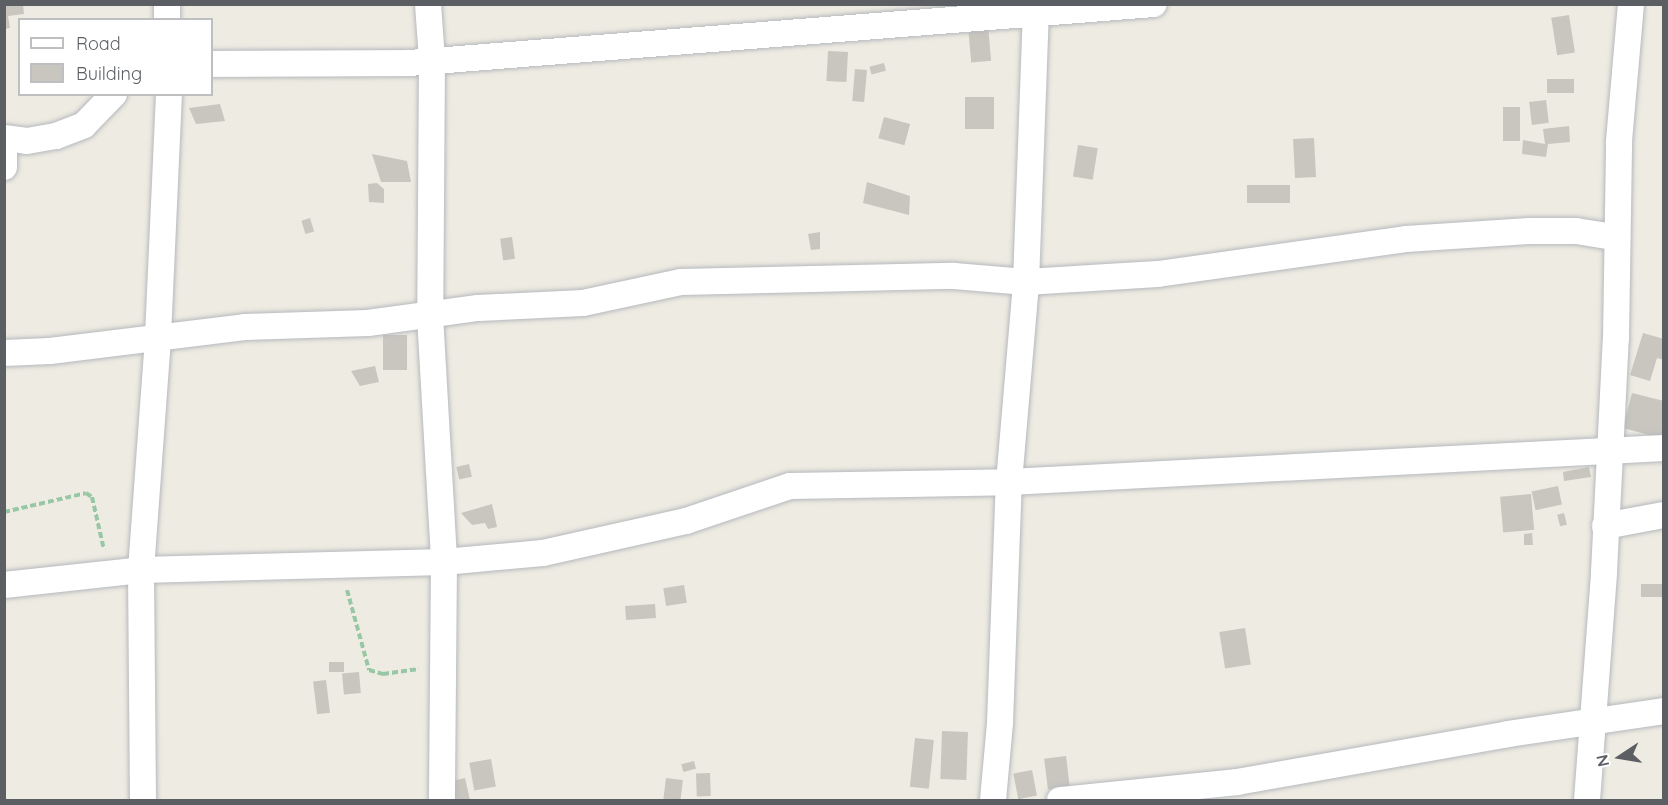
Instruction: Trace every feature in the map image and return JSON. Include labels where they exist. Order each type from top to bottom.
[{"type":"street","points":[[428,4],[432,60],[430,316],[444,562],[442,801]]},
{"type":"street","points":[[213,64],[432,60],[1036,10],[1154,4]]},
{"type":"street","points":[[1587,801],[1616,339],[1615,237],[1631,4]]},
{"type":"street","points":[[993,801],[1000,723],[1009,483],[1026,282],[1036,10]]},
{"type":"street","points":[[4,138],[46,137],[84,125],[112,96]]},
{"type":"street","points":[[143,801],[141,570],[158,336],[169,96]]},
{"type":"street","points":[[4,144],[4,167]]},
{"type":"street","points":[[4,353],[50,351],[158,336],[430,316],[532,303],[584,303],[681,282],[954,276],[1026,282],[1158,274],[1406,239],[1529,231],[1576,231],[1615,237]]},
{"type":"street","points":[[4,585],[141,570],[444,562],[543,553],[686,521],[790,486],[1009,483],[1369,461],[1608,453],[1664,448]]},
{"type":"street","points":[[1605,526],[1664,515]]},
{"type":"street","points":[[1060,801],[1237,782],[1593,719],[1664,711]]},
{"type":"path","points":[[4,512],[89,494],[110,573]]},
{"type":"path","points":[[343,566],[360,646],[369,670],[383,674],[444,667]]},
{"type":"building","points":[[4,4],[23,4],[24,14],[8,16],[10,28],[4,29]]},
{"type":"building","points":[[1569,15],[1575,53],[1557,55],[1551,18]]},
{"type":"building","points":[[988,25],[991,61],[971,63],[968,27]]},
{"type":"building","points":[[828,51],[848,52],[846,82],[826,81]]},
{"type":"building","points":[[884,63],[886,71],[871,74],[869,67]]},
{"type":"building","points":[[855,69],[867,70],[864,102],[852,101]]},
{"type":"building","points":[[1547,79],[1574,79],[1574,93],[1547,93]]},
{"type":"building","points":[[965,97],[994,97],[994,129],[965,129]]},
{"type":"building","points":[[1546,100],[1549,123],[1532,125],[1529,102]]},
{"type":"building","points":[[220,104],[225,121],[196,124],[189,108]]},
{"type":"building","points":[[1503,107],[1520,107],[1520,141],[1503,141]]},
{"type":"building","points":[[884,117],[910,124],[904,145],[878,138]]},
{"type":"building","points":[[1569,126],[1570,142],[1548,144],[1546,157],[1522,154],[1523,140],[1545,144],[1543,129]]},
{"type":"building","points":[[1314,138],[1316,177],[1295,178],[1293,139]]},
{"type":"building","points":[[1078,145],[1098,148],[1093,180],[1073,177]]},
{"type":"building","points":[[372,154],[407,161],[411,182],[381,182]]},
{"type":"building","points":[[867,182],[910,196],[909,215],[863,203]]},
{"type":"building","points":[[377,183],[384,189],[384,203],[369,202],[368,184]]},
{"type":"building","points":[[1247,185],[1290,185],[1290,203],[1247,203]]},
{"type":"building","points":[[310,218],[314,231],[305,234],[301,221]]},
{"type":"building","points":[[820,232],[820,249],[811,250],[808,234]]},
{"type":"building","points":[[512,237],[515,259],[503,260],[500,239]]},
{"type":"building","points":[[1643,333],[1664,339],[1664,360],[1657,358],[1650,381],[1630,375]]},
{"type":"building","points":[[383,335],[407,335],[407,370],[383,370]]},
{"type":"building","points":[[375,366],[379,382],[360,386],[351,371]]},
{"type":"building","points":[[1632,393],[1664,401],[1664,439],[1623,428]]},
{"type":"building","points":[[469,464],[472,477],[459,480],[456,467]]},
{"type":"building","points":[[1589,467],[1591,477],[1564,481],[1563,472]]},
{"type":"building","points":[[1558,486],[1562,505],[1536,510],[1532,492]]},
{"type":"building","points":[[1531,494],[1534,530],[1503,533],[1500,497]]},
{"type":"building","points":[[492,504],[497,527],[488,529],[485,523],[472,525],[461,513]]},
{"type":"building","points":[[1564,513],[1567,525],[1560,526],[1557,515]]},
{"type":"building","points":[[1532,533],[1533,545],[1524,545],[1524,534]]},
{"type":"building","points":[[1641,584],[1664,584],[1664,597],[1641,597]]},
{"type":"building","points":[[684,585],[687,603],[666,606],[663,588]]},
{"type":"building","points":[[655,604],[656,618],[626,620],[625,606]]},
{"type":"building","points":[[1245,628],[1251,665],[1225,669],[1219,632]]},
{"type":"building","points":[[329,662],[344,662],[344,672],[329,672]]},
{"type":"building","points":[[359,672],[361,693],[344,694],[342,673]]},
{"type":"building","points":[[326,680],[330,713],[317,714],[313,682]]},
{"type":"building","points":[[942,731],[968,732],[966,780],[940,779]]},
{"type":"building","points":[[915,738],[934,740],[929,789],[910,787]]},
{"type":"building","points":[[1066,756],[1070,787],[1048,789],[1044,759]]},
{"type":"building","points":[[491,759],[496,787],[474,790],[469,763]]},
{"type":"building","points":[[694,761],[696,769],[683,772],[681,764]]},
{"type":"building","points":[[1032,770],[1037,796],[1018,799],[1013,774]]},
{"type":"building","points":[[696,773],[710,773],[711,796],[697,796]]},
{"type":"building","points":[[465,778],[470,800],[448,800],[444,783]]},
{"type":"building","points":[[666,778],[683,780],[680,800],[663,800]]}]
